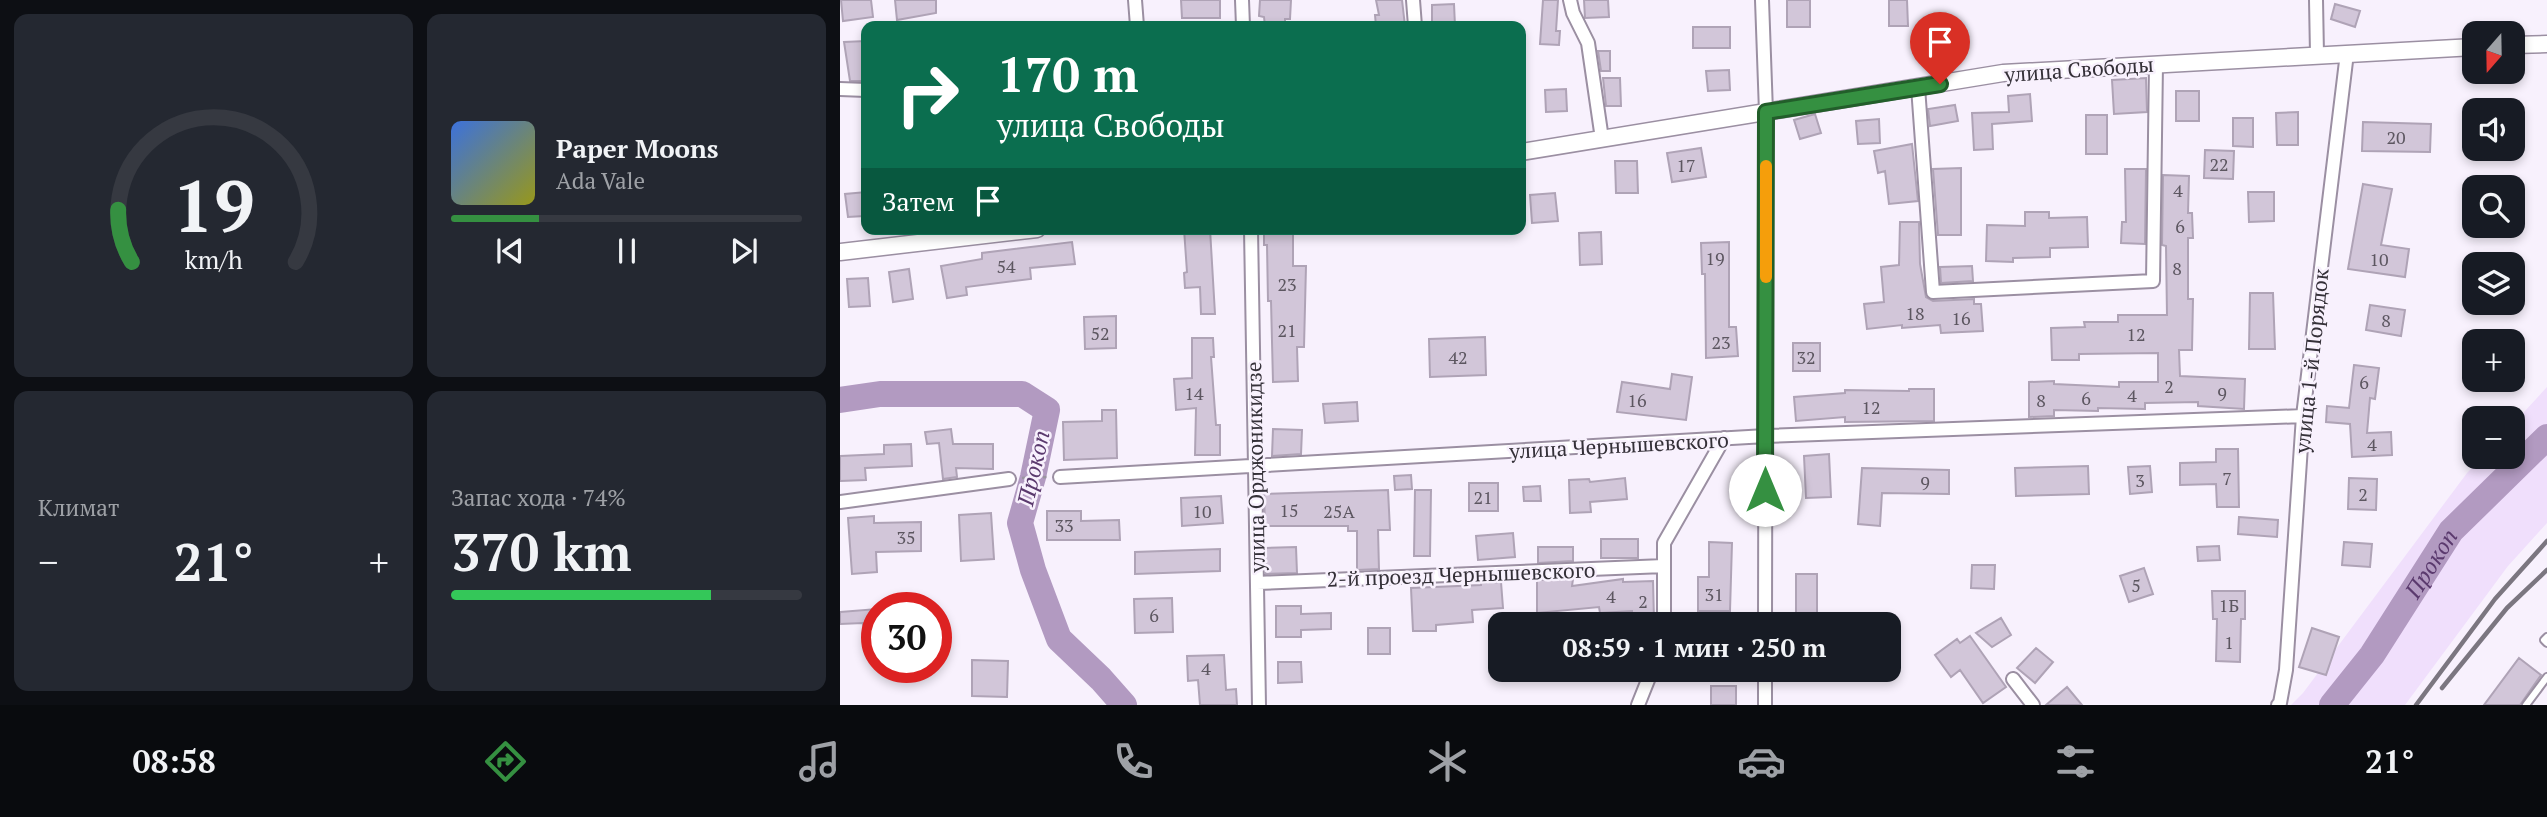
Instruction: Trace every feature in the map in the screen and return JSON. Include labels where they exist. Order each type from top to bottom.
[{"type":"main road","points":[[2525,45],[2547,44]]},
{"type":"main road","name":"улица Свободы","points":[[1526,151],[2003,73],[2462,48]]},
{"type":"main road","points":[[840,252],[986,235]]},
{"type":"street","points":[[1135,0],[1137,21]]},
{"type":"street","points":[[1242,0],[1243,21]]},
{"type":"street","points":[[1413,0],[1415,21]]},
{"type":"street","points":[[1570,0],[1573,13],[1588,43],[1602,139]]},
{"type":"street","points":[[1762,0],[1766,112],[1765,612]]},
{"type":"street","points":[[2316,0],[2317,54]]},
{"type":"street","name":"улица 1-й Порядок","points":[[2278,705],[2286,670],[2303,416],[2347,53]]},
{"type":"street","points":[[1918,87],[1933,292],[2153,281],[2156,64]]},
{"type":"street","points":[[840,89],[861,90]]},
{"type":"street","name":"улица Орджоникидзе","points":[[1251,235],[1259,705]]},
{"type":"street","name":"улица Чернышевского","points":[[1060,477],[1724,438],[2303,416]]},
{"type":"street","points":[[1664,612],[1664,543],[1724,438]]},
{"type":"street","points":[[840,502],[1009,479]]},
{"type":"street","name":"2-й проезд Чернышевского","points":[[1257,583],[1664,566]]},
{"type":"street","points":[[2013,679],[2033,705]]},
{"type":"street","points":[[1637,705],[1647,682]]},
{"type":"street","points":[[1765,682],[1765,705]]},
{"type":"lane","points":[[2547,638],[2544,640],[2547,643]]},
{"type":"lane","points":[[2526,705],[2547,677]]},
{"type":"path","points":[[1009,479],[1060,477]]},
{"type":"shaded area","points":[[2547,387],[2547,523],[2508,566],[2405,705],[2291,705],[2303,693],[2467,473],[2471,469],[2525,469],[2525,411]]},
{"type":"building","points":[[841,0],[871,0],[873,17],[843,21]]},
{"type":"building","points":[[895,0],[936,0],[936,13],[897,20]]},
{"type":"building","points":[[1181,0],[1220,0],[1220,18],[1182,18]]},
{"type":"building","points":[[1260,0],[1291,0],[1290,19],[1264,21],[1264,17],[1259,16]]},
{"type":"building","points":[[1376,0],[1402,0],[1404,21],[1376,21],[1375,15],[1379,15]]},
{"type":"building","points":[[1543,0],[1558,0],[1556,31],[1560,31],[1559,45],[1540,44]]},
{"type":"building","points":[[1584,0],[1608,0],[1609,17],[1585,18]]},
{"type":"building","points":[[1787,0],[1810,0],[1810,27],[1787,27]]},
{"type":"building","points":[[1889,0],[1907,0],[1908,26],[1889,26]]},
{"type":"building","points":[[1454,4],[1455,21],[1432,21],[1432,5]]},
{"type":"building","points":[[2335,4],[2360,11],[2355,27],[2331,19]]},
{"type":"building","points":[[1693,27],[1730,27],[1730,48],[1693,48]]},
{"type":"building","points":[[861,41],[861,81],[850,81],[844,42]]},
{"type":"building","points":[[1598,51],[1610,51],[1610,71],[1601,71]]},
{"type":"building","points":[[1729,70],[1730,90],[1708,91],[1706,71]]},
{"type":"building","points":[[1603,78],[1620,78],[1621,106],[1606,106]]},
{"type":"building","points":[[2146,78],[2147,112],[2114,114],[2112,80]]},
{"type":"building","points":[[1566,89],[1567,111],[1546,112],[1545,90]]},
{"type":"building","points":[[2176,91],[2199,91],[2199,121],[2176,121]]},
{"type":"building","points":[[2030,94],[2032,121],[1992,124],[1993,149],[1974,150],[1972,113],[2009,112],[2008,96]]},
{"type":"building","points":[[1955,105],[1958,121],[1930,126],[1928,109]]},
{"type":"building","points":[[2298,112],[2298,145],[2277,145],[2276,113]]},
{"type":"building","points":[[1815,114],[1821,133],[1800,139],[1794,120]]},
{"type":"building","points":[[2086,115],[2107,115],[2107,154],[2086,154]]},
{"type":"building","points":[[2233,118],[2253,118],[2253,147],[2233,146]]},
{"type":"building","points":[[1879,119],[1880,143],[1858,144],[1856,121]]},
{"type":"building","points":[[2363,122],[2431,124],[2430,152],[2362,151]]},
{"type":"building","points":[[1912,144],[1918,201],[1889,204],[1885,171],[1878,173],[1874,151]]},
{"type":"building","points":[[1701,148],[1706,177],[1672,182],[1667,153]]},
{"type":"building","points":[[2205,150],[2234,151],[2233,179],[2204,178]]},
{"type":"building","points":[[1615,161],[1637,161],[1638,193],[1616,193]]},
{"type":"building","points":[[1961,168],[1961,235],[1938,235],[1933,169]]},
{"type":"building","points":[[2125,169],[2146,169],[2145,244],[2121,243],[2122,222],[2126,222]]},
{"type":"building","points":[[2163,175],[2189,176],[2188,213],[2192,213],[2193,238],[2188,238],[2188,299],[2193,299],[2192,350],[2179,350],[2180,376],[2245,379],[2244,409],[2198,406],[2198,402],[2145,403],[2145,409],[2054,410],[2054,416],[2029,417],[2029,382],[2054,381],[2054,384],[2119,387],[2119,382],[2158,382],[2158,353],[2079,354],[2079,360],[2052,360],[2051,328],[2085,327],[2084,322],[2118,322],[2118,315],[2167,315],[2166,246],[2162,245]]},
{"type":"building","points":[[2363,184],[2392,189],[2381,245],[2409,249],[2405,277],[2348,269]]},
{"type":"building","points":[[861,192],[861,216],[848,217],[845,194]]},
{"type":"building","points":[[2248,192],[2274,192],[2274,221],[2249,222]]},
{"type":"building","points":[[1555,193],[1558,221],[1532,223],[1530,195]]},
{"type":"building","points":[[2025,212],[2049,212],[2049,218],[2087,217],[2088,247],[2050,248],[2050,257],[2013,258],[2013,262],[1986,261],[1987,225],[2025,226]]},
{"type":"building","points":[[1900,222],[1919,222],[1920,264],[1926,297],[1933,301],[1974,299],[1974,304],[1981,304],[1983,331],[1941,333],[1940,325],[1867,329],[1864,304],[1884,302],[1881,267],[1899,265]]},
{"type":"building","points":[[1601,232],[1602,264],[1580,265],[1579,233]]},
{"type":"building","points":[[1184,235],[1210,235],[1215,314],[1201,314],[1200,287],[1185,288],[1184,273],[1187,272]]},
{"type":"building","points":[[1264,235],[1293,235],[1293,266],[1306,266],[1304,347],[1297,347],[1298,381],[1273,382],[1271,301],[1268,301],[1267,245],[1264,245]]},
{"type":"building","points":[[1072,242],[1075,264],[1030,268],[1031,279],[966,287],[967,295],[947,298],[941,266],[982,259],[982,253]]},
{"type":"building","points":[[1729,242],[1729,327],[1736,327],[1738,356],[1706,358],[1705,274],[1702,274],[1701,243]]},
{"type":"building","points":[[1972,266],[1973,281],[1941,283],[1940,267]]},
{"type":"building","points":[[909,269],[913,299],[893,302],[889,272]]},
{"type":"building","points":[[868,278],[870,306],[849,307],[847,279]]},
{"type":"building","points":[[2250,293],[2273,293],[2275,349],[2249,349]]},
{"type":"building","points":[[2370,305],[2405,310],[2401,336],[2366,330]]},
{"type":"building","points":[[1116,316],[1116,348],[1085,349],[1084,317]]},
{"type":"building","points":[[1485,337],[1486,375],[1430,377],[1429,339]]},
{"type":"building","points":[[1192,338],[1213,338],[1214,357],[1211,357],[1216,425],[1220,425],[1220,455],[1195,455],[1196,408],[1176,410],[1174,379],[1192,378]]},
{"type":"building","points":[[1793,343],[1820,343],[1820,371],[1793,371]]},
{"type":"building","points":[[2354,365],[2379,368],[2375,399],[2370,398],[2367,433],[2391,432],[2392,455],[2352,457],[2350,424],[2326,422],[2327,406],[2349,408]]},
{"type":"building","points":[[1672,374],[1692,377],[1686,420],[1617,412],[1622,382],[1670,389]]},
{"type":"building","points":[[1934,389],[1934,421],[1845,422],[1845,417],[1796,421],[1794,397],[1845,393],[1845,390]]},
{"type":"building","points":[[1357,402],[1358,421],[1325,423],[1323,404]]},
{"type":"building","points":[[1102,410],[1116,410],[1117,458],[1064,460],[1063,422],[1102,421]]},
{"type":"building","points":[[951,429],[953,444],[993,444],[993,469],[956,468],[957,477],[943,479],[939,443],[927,444],[925,432]]},
{"type":"building","points":[[1273,429],[1302,430],[1301,454],[1272,456]]},
{"type":"building","points":[[911,444],[912,466],[865,468],[866,480],[840,481],[840,456],[884,454],[884,445]]},
{"type":"building","points":[[2216,449],[2238,449],[2239,507],[2217,507],[2216,484],[2180,485],[2180,463],[2216,462]]},
{"type":"building","points":[[1829,454],[1831,497],[1806,498],[1804,456]]},
{"type":"building","points":[[2088,466],[2089,494],[2016,496],[2015,468]]},
{"type":"building","points":[[2150,466],[2152,492],[2130,494],[2128,467]]},
{"type":"building","points":[[1862,468],[1949,470],[1949,494],[1882,493],[1880,526],[1858,524]]},
{"type":"building","points":[[1411,475],[1412,489],[1395,490],[1394,476]]},
{"type":"building","points":[[1625,478],[1627,499],[1590,502],[1591,512],[1570,513],[1569,480],[1589,479],[1590,482]]},
{"type":"building","points":[[2349,478],[2377,479],[2376,510],[2348,509]]},
{"type":"building","points":[[1469,483],[1498,483],[1498,511],[1469,511]]},
{"type":"building","points":[[1540,486],[1541,501],[1524,501],[1523,487]]},
{"type":"building","points":[[1388,490],[1390,530],[1378,530],[1379,569],[1357,570],[1357,531],[1348,531],[1348,526],[1265,526],[1264,494]]},
{"type":"building","points":[[1415,490],[1431,490],[1430,556],[1414,556]]},
{"type":"building","points":[[1221,496],[1223,523],[1182,526],[1181,498]]},
{"type":"building","points":[[1047,511],[1081,511],[1081,521],[1119,520],[1120,540],[1047,540]]},
{"type":"building","points":[[991,513],[994,559],[961,561],[959,515]]},
{"type":"building","points":[[874,516],[874,523],[921,522],[921,551],[876,552],[877,572],[852,574],[848,518]]},
{"type":"building","points":[[2239,517],[2278,520],[2277,537],[2238,534]]},
{"type":"building","points":[[1513,533],[1515,557],[1478,560],[1476,536]]},
{"type":"building","points":[[1601,539],[1638,539],[1638,558],[1601,558]]},
{"type":"building","points":[[1709,542],[1732,543],[1730,611],[1698,611],[1698,577],[1709,577]]},
{"type":"building","points":[[2344,542],[2372,544],[2370,567],[2342,565]]},
{"type":"building","points":[[2219,546],[2220,560],[2198,561],[2197,547]]},
{"type":"building","points":[[1296,547],[1297,573],[1266,574],[1265,548]]},
{"type":"building","points":[[1538,547],[1573,547],[1573,561],[1538,563]]},
{"type":"building","points":[[1220,549],[1220,571],[1135,574],[1135,552]]},
{"type":"building","points":[[1972,565],[1995,565],[1994,589],[1971,588]]},
{"type":"building","points":[[2144,568],[2153,594],[2129,602],[2120,576]]},
{"type":"building","points":[[1796,574],[1817,574],[1817,612],[1796,612]]},
{"type":"building","points":[[1573,579],[1572,586],[1623,579],[1623,582],[1653,581],[1654,612],[1600,612],[1599,607],[1537,612],[1537,580]]},
{"type":"building","points":[[1501,582],[1503,608],[1472,610],[1473,622],[1436,625],[1436,631],[1413,631],[1411,588]]},
{"type":"building","points":[[2212,591],[2245,591],[2240,662],[2216,661],[2217,619],[2213,619]]},
{"type":"building","points":[[1172,598],[1173,632],[1135,633],[1134,599]]},
{"type":"building","points":[[1276,606],[1301,606],[1301,614],[1331,613],[1331,629],[1301,630],[1301,637],[1276,637]]},
{"type":"building","points":[[861,610],[861,623],[840,624],[840,612]]},
{"type":"building","points":[[2001,618],[2011,635],[1992,647],[1976,633]]},
{"type":"building","points":[[1368,628],[1390,628],[1390,654],[1368,654]]},
{"type":"building","points":[[2312,628],[2339,637],[2326,675],[2299,667]]},
{"type":"building","points":[[1970,636],[2006,687],[1983,703],[1960,670],[1951,677],[1935,655],[1957,639],[1960,643]]},
{"type":"building","points":[[2036,648],[2053,662],[2035,683],[2017,668]]},
{"type":"building","points":[[1224,655],[1226,690],[1236,689],[1237,705],[1200,705],[1198,680],[1188,681],[1187,656]]},
{"type":"building","points":[[2519,658],[2541,675],[2520,705],[2484,705]]},
{"type":"building","points":[[972,660],[1008,661],[1007,697],[972,696]]},
{"type":"building","points":[[1278,662],[1301,662],[1302,682],[1278,683]]},
{"type":"building","points":[[1711,686],[1736,686],[1736,705],[1711,705]]},
{"type":"building","points":[[2067,687],[2082,705],[2046,705]]},
{"type":"waterway","name":"Прокоп","points":[[840,400],[880,394],[1022,394],[1047,410],[1020,523],[1033,570],[1059,639],[1124,705]]},
{"type":"waterway","name":"Прокоп","points":[[2332,705],[2372,655],[2451,531],[2547,437]]},
{"type":"railway","points":[[2416,705],[2495,599],[2547,541]]},
{"type":"railway","points":[[2442,688],[2507,608],[2547,570]]},
{"type":"slow traffic","points":[[1766,166],[1766,277]]},
{"type":"route","points":[[1765,490],[1766,112],[1940,84]]}]
